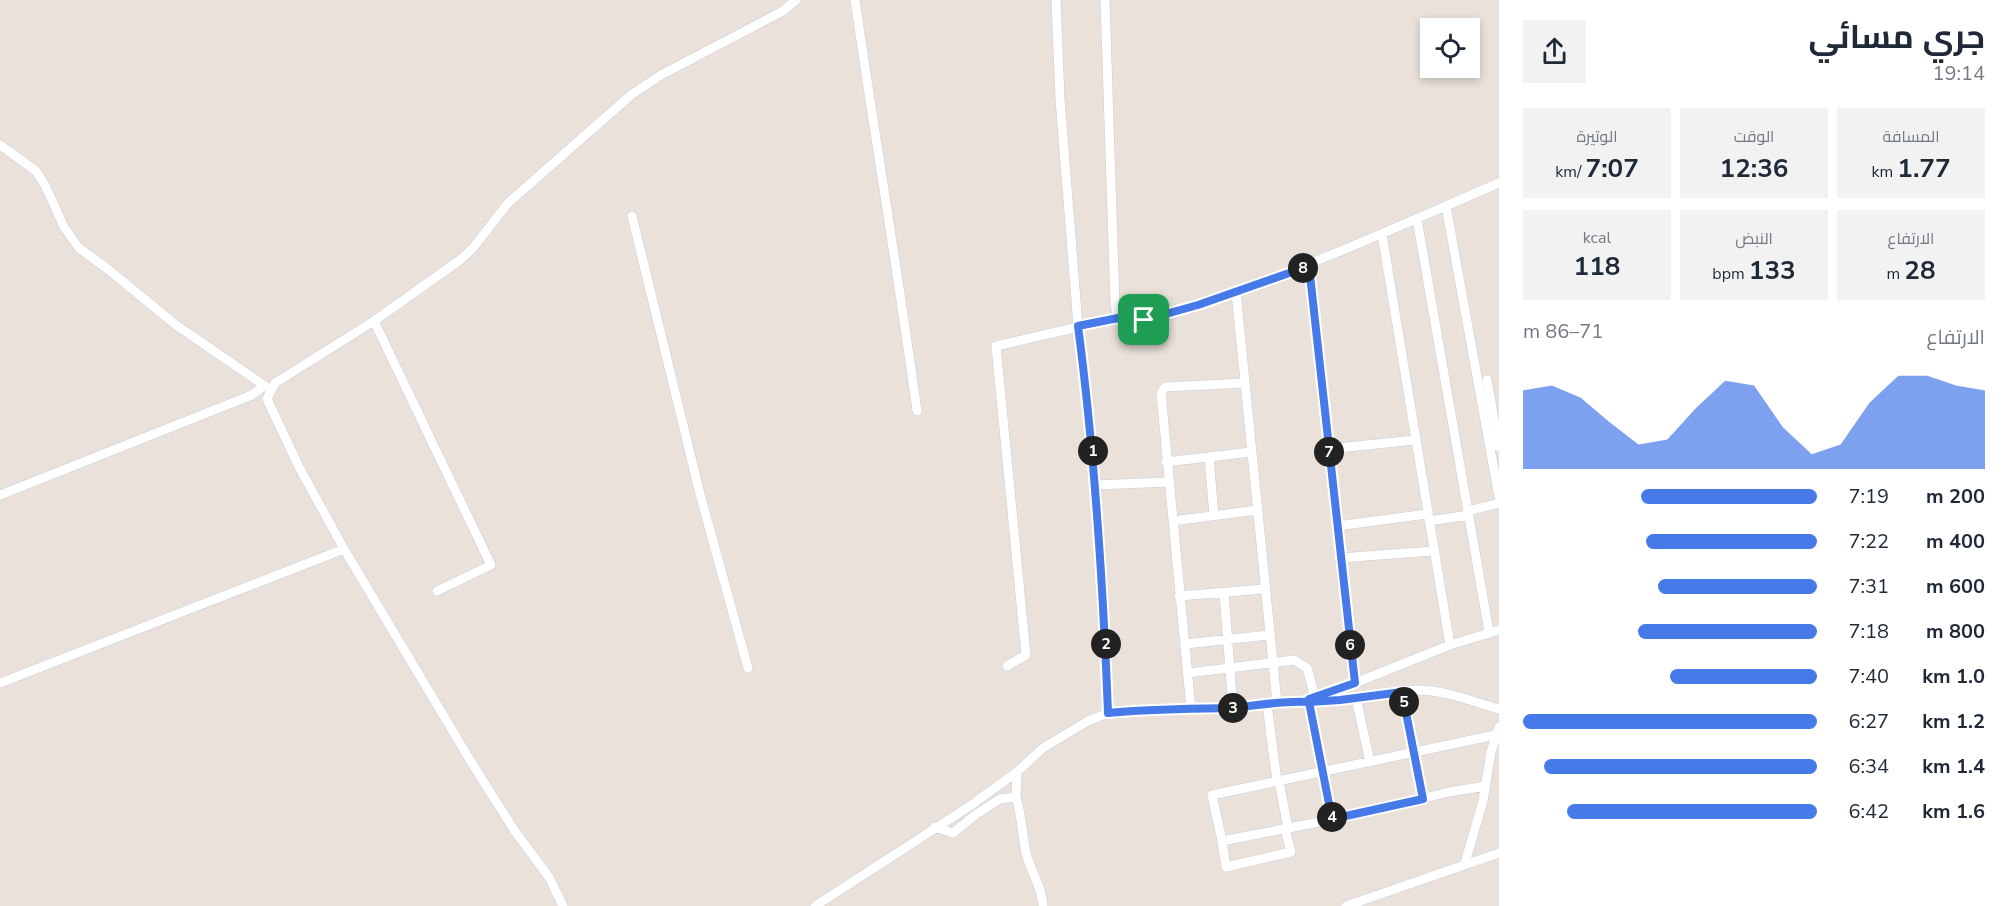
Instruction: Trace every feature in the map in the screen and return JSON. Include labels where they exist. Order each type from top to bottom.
[{"type":"street","points":[[0,495],[252,395],[276,383],[374,321],[460,260],[520,192],[643,87],[661,75],[783,11],[796,0]]},
{"type":"street","points":[[855,0],[898,272],[916,411]]},
{"type":"street","points":[[1056,0],[1060,99],[1078,326],[1104,589],[1108,713]]},
{"type":"street","points":[[1105,0],[1112,245],[1118,318]]},
{"type":"street","points":[[0,145],[36,171],[64,227],[79,248],[176,325],[267,388]]},
{"type":"street","points":[[1007,666],[1026,655],[996,346],[1118,318],[1125,323],[1189,308],[1309,266],[1499,183]]},
{"type":"street","points":[[1446,206],[1498,493]]},
{"type":"street","points":[[632,216],[700,494],[748,668]]},
{"type":"street","points":[[1308,700],[1450,645],[1494,631],[1469,513],[1417,219]]},
{"type":"street","points":[[1382,234],[1450,645]]},
{"type":"street","points":[[1309,266],[1355,683]]},
{"type":"street","points":[[1236,292],[1272,664],[1272,703],[1278,782],[1291,852],[1226,867],[1212,795],[1278,782],[1414,753],[1497,731],[1472,845],[1465,863]]},
{"type":"street","points":[[374,321],[491,565],[437,591]]},
{"type":"street","points":[[1487,380],[1499,447]]},
{"type":"street","points":[[1191,709],[1166,462],[1162,389],[1245,383]]},
{"type":"street","points":[[267,388],[269,406],[344,549],[470,760],[514,830],[549,877],[563,906]]},
{"type":"street","points":[[1328,448],[1415,440]]},
{"type":"street","points":[[1166,462],[1251,452]]},
{"type":"street","points":[[1209,457],[1214,516]]},
{"type":"street","points":[[1095,486],[1169,482]]},
{"type":"street","points":[[1337,526],[1469,513],[1499,503]]},
{"type":"street","points":[[1173,521],[1257,510]]},
{"type":"street","points":[[0,683],[344,549]]},
{"type":"street","points":[[1340,558],[1433,551]]},
{"type":"street","points":[[1179,596],[1264,589]]},
{"type":"street","points":[[1224,593],[1233,708]]},
{"type":"street","points":[[1185,644],[1269,634]]},
{"type":"street","points":[[1188,673],[1294,660],[1307,668],[1308,700],[1332,819]]},
{"type":"street","points":[[814,906],[970,806],[1017,772],[1044,747],[1108,713],[1233,708],[1429,691],[1499,709]]},
{"type":"street","points":[[1402,692],[1423,799]]},
{"type":"street","points":[[1356,698],[1370,762]]},
{"type":"street","points":[[1017,772],[1016,797],[1022,814],[1026,855],[1039,885],[1043,906]]},
{"type":"street","points":[[1222,841],[1486,786]]},
{"type":"street","points":[[935,827],[953,833],[1000,799],[1016,797]]},
{"type":"street","points":[[1346,906],[1499,853]]},
{"type":"route","points":[[1144,320],[1123,323],[1118,318],[1078,326],[1091,435],[1104,589],[1108,713],[1233,708],[1309,702],[1332,819],[1423,799],[1402,692],[1309,702],[1309,699],[1355,683],[1309,266],[1198,305],[1144,320]]}]
